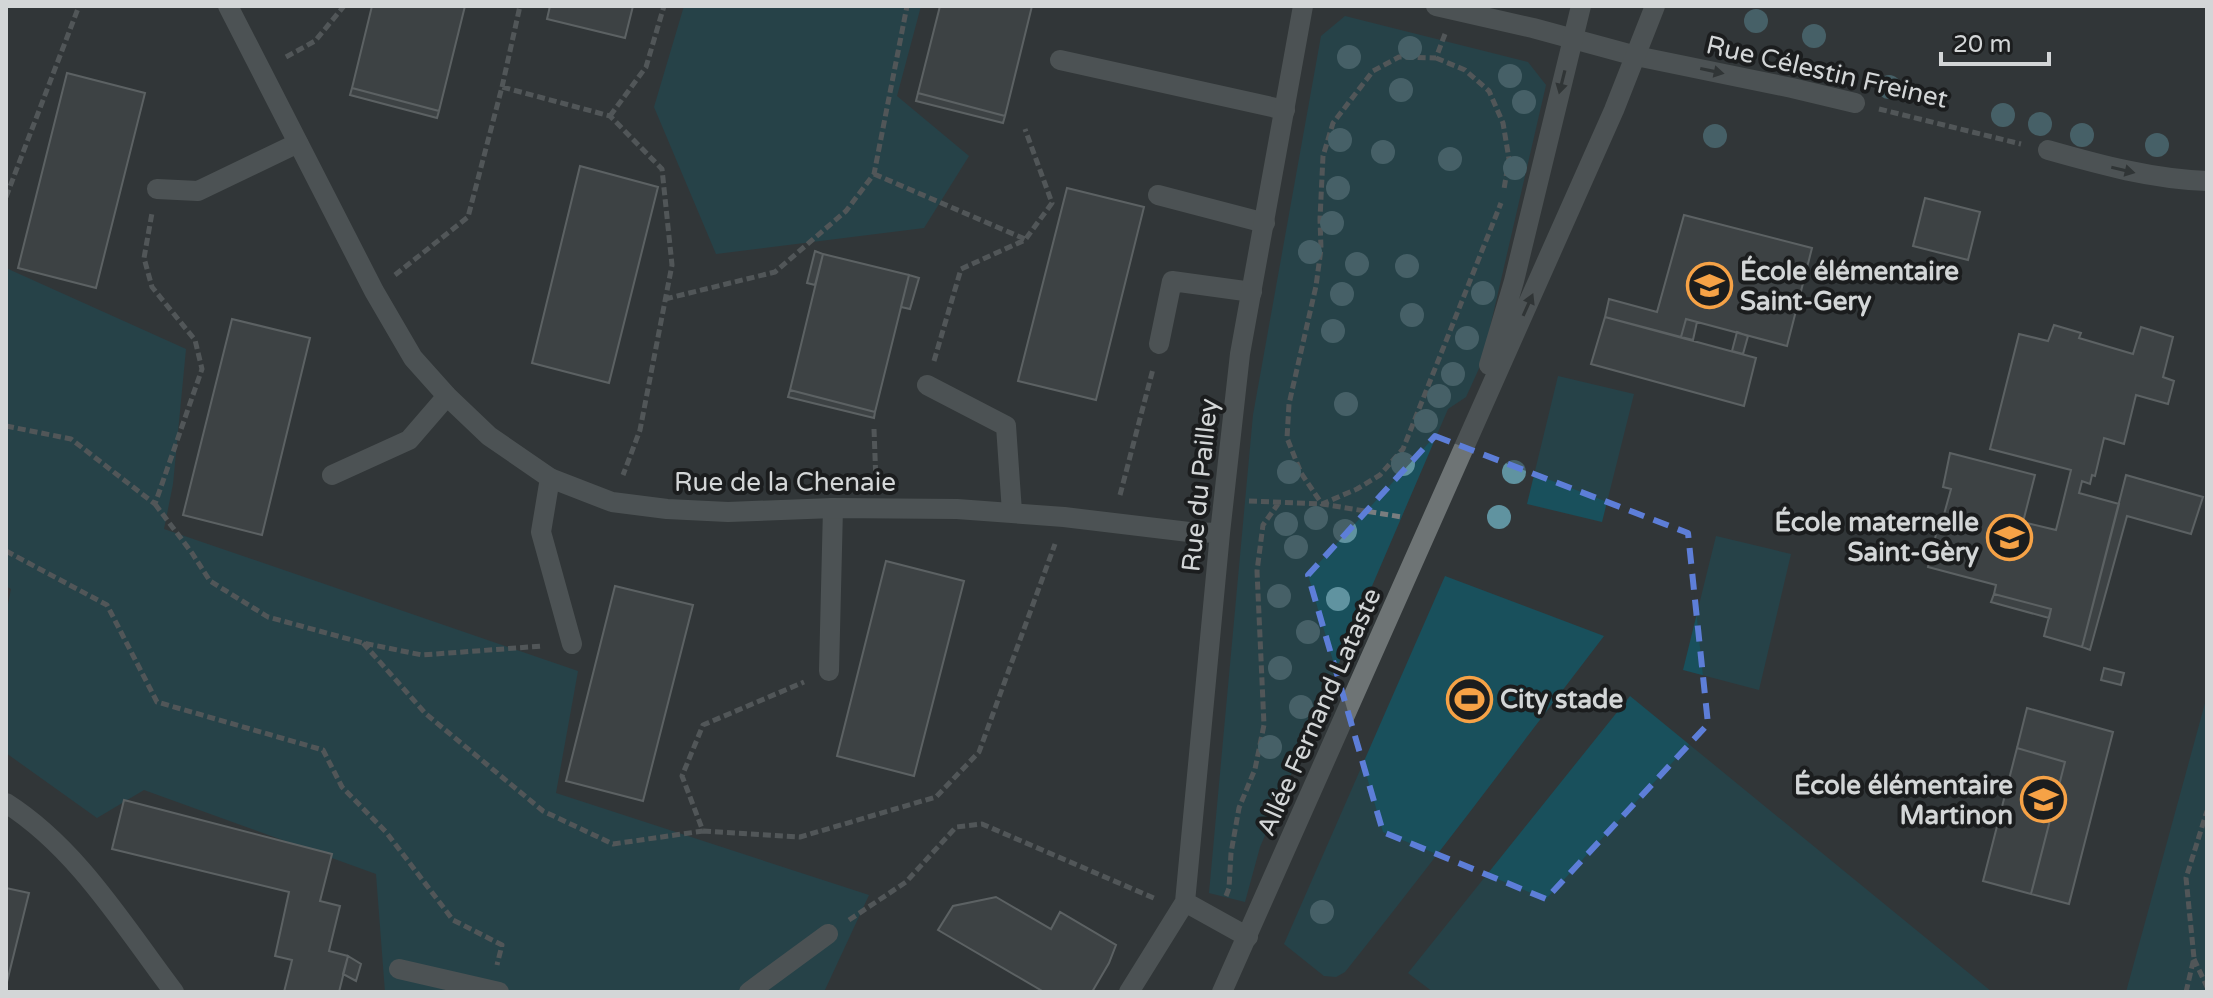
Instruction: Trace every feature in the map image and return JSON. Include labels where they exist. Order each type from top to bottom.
[{"type":"street","name":"Rue de la Chenaie","points":[[228,6],[374,291],[413,358],[489,436],[550,478],[612,502],[667,509],[728,512],[833,508],[957,509],[1220,533]]},
{"type":"street","name":"Rue du Pailley","points":[[1185,902],[1240,354],[1303,6]]},
{"type":"street","name":"Allée Fernand Lataste","points":[[1462,453],[1514,281],[1581,6]]},
{"type":"street","name":"Allée Fernand Lataste","points":[[1222,992],[1614,110],[1655,6]]},
{"type":"street","name":"Rue Célestin Freinet","points":[[1449,7],[1636,56],[1855,103]]},
{"type":"street","points":[[1060,60],[1285,110]]},
{"type":"street","points":[[157,189],[198,191],[298,143]]},
{"type":"street","points":[[2048,150],[2123,171],[2173,180],[2207,181]]},
{"type":"street","points":[[1158,195],[1265,223]]},
{"type":"street","points":[[1159,344],[1172,281],[1252,292]]},
{"type":"street","points":[[927,385],[1006,426],[1012,512]]},
{"type":"street","points":[[332,475],[409,440],[447,396]]},
{"type":"street","points":[[550,478],[541,532],[572,644]]},
{"type":"street","points":[[829,671],[833,508]]},
{"type":"street","points":[[6,803],[29,818],[63,849],[174,992]]},
{"type":"street","points":[[1129,992],[1185,902],[1248,937]]},
{"type":"street","points":[[749,992],[828,934]]},
{"type":"street","points":[[399,969],[495,991]]},
{"type":"path","points":[[6,197],[79,6]]},
{"type":"path","points":[[262,71],[315,41],[344,6]]},
{"type":"path","points":[[374,291],[468,217],[520,6]]},
{"type":"path","points":[[610,116],[646,67],[664,6]]},
{"type":"path","points":[[665,299],[775,272],[846,211],[874,174],[907,6]]},
{"type":"path","points":[[1436,58],[1449,7]]},
{"type":"path","points":[[1399,57],[1436,58],[1465,70],[1489,91],[1503,123],[1509,159],[1502,199],[1403,449],[1380,475],[1322,504],[1301,473],[1287,438],[1289,404],[1316,286],[1321,249],[1323,156],[1333,123],[1373,71],[1399,57]]},
{"type":"path","points":[[502,87],[610,116],[662,169],[672,265],[640,430],[612,502]]},
{"type":"path","name":"Rue Célestin Freinet","points":[[1855,103],[2048,150]]},
{"type":"path","points":[[927,385],[961,269],[1025,240],[1052,203],[1025,129]]},
{"type":"path","points":[[874,174],[1025,240]]},
{"type":"path","points":[[155,504],[202,369],[195,340],[152,287],[144,258],[157,189]]},
{"type":"path","points":[[1113,523],[1159,344]]},
{"type":"path","points":[[6,426],[71,439],[155,504],[210,581],[268,617],[363,643],[422,655],[572,644]]},
{"type":"path","points":[[874,429],[876,508]]},
{"type":"path","points":[[1224,499],[1322,504],[1412,519],[1429,526]]},
{"type":"path","points":[[1218,921],[1229,888],[1239,808],[1255,769],[1264,725],[1257,571],[1263,525],[1278,504]]},
{"type":"path","points":[[363,643],[426,714],[543,811],[613,844],[703,831],[800,837],[936,797],[979,752],[1064,517]]},
{"type":"path","points":[[6,551],[107,605],[157,702],[323,750],[342,787],[386,832],[453,920],[502,945],[495,991]]},
{"type":"path","points":[[703,831],[682,776],[703,725],[829,671]]},
{"type":"path","points":[[2207,811],[2186,878],[2194,958],[2207,987]]},
{"type":"path","points":[[828,934],[906,882],[956,827],[982,824],[1160,901],[1185,902]]},
{"type":"path","points":[[2186,992],[2194,958]]},
{"type":"highlighted area","points":[[1435,436],[1688,533],[1708,724],[1546,899],[1383,832],[1308,575]]},
{"type":"shaded area","points":[[684,6],[921,6],[897,96],[969,156],[924,228],[716,254],[654,107]]},
{"type":"shaded area","points":[[1345,16],[1528,62],[1546,85],[1482,362],[1466,397],[1448,409],[1260,847],[1245,902],[1209,893],[1253,415],[1321,36]]},
{"type":"shaded area","points":[[6,268],[186,349],[173,484],[164,529],[578,671],[556,793],[869,895],[824,992],[385,992],[376,874],[144,790],[97,818],[6,753],[6,614],[11,589],[6,586]]},
{"type":"shaded area","points":[[1558,376],[1634,394],[1602,522],[1527,504]]},
{"type":"shaded area","points":[[1716,536],[1791,554],[1759,690],[1683,670]]},
{"type":"shaded area","points":[[1445,576],[1604,636],[1345,972],[1336,977],[1324,976],[1284,944]]},
{"type":"shaded area","points":[[1630,696],[1992,992],[1433,992],[1408,973]]},
{"type":"shaded area","points":[[2207,696],[2207,992],[2126,992]]},
{"type":"building","points":[[372,6],[465,6],[439,111],[352,88]]},
{"type":"building","points":[[550,6],[633,6],[625,38],[547,19]]},
{"type":"building","points":[[940,6],[1032,6],[1005,116],[918,93]]},
{"type":"building","points":[[67,73],[145,93],[96,288],[18,268]]},
{"type":"building","points":[[352,88],[439,111],[437,118],[350,95]]},
{"type":"building","points":[[918,93],[1005,116],[1003,123],[916,101]]},
{"type":"building","points":[[580,166],[658,187],[609,383],[532,363]]},
{"type":"building","points":[[1067,188],[1144,207],[1096,400],[1018,381]]},
{"type":"building","points":[[1925,198],[1980,212],[1968,260],[1913,246]]},
{"type":"building","points":[[1684,215],[1812,248],[1787,346],[1686,319],[1681,337],[1605,317],[1609,299],[1657,312]]},
{"type":"building","points":[[815,251],[823,254],[815,285],[807,283]]},
{"type":"building","points":[[823,254],[909,275],[875,412],[790,390]]},
{"type":"building","points":[[909,275],[919,278],[910,309],[901,307]]},
{"type":"building","points":[[1605,317],[1756,358],[1744,406],[1591,364]]},
{"type":"building","points":[[232,319],[310,338],[262,535],[183,515]]},
{"type":"building","points":[[1686,319],[1697,322],[1693,340],[1681,337]]},
{"type":"building","points":[[2054,325],[2081,333],[2079,338],[2133,354],[2141,327],[2173,337],[2163,377],[2174,381],[2168,404],[2136,395],[2124,444],[2104,438],[2095,476],[2092,475],[2090,484],[2082,481],[2079,493],[2119,504],[2082,647],[2044,636],[2051,609],[1994,594],[1996,585],[1928,567],[1951,489],[1943,487],[1950,453],[2035,475],[2023,522],[2056,530],[2071,470],[1990,449],[2019,334],[2048,341]]},
{"type":"building","points":[[1737,332],[1748,336],[1743,354],[1732,351]]},
{"type":"building","points":[[790,390],[875,412],[874,418],[788,397]]},
{"type":"building","points":[[2126,475],[2203,497],[2191,534],[2127,516],[2090,650],[2082,647]]},
{"type":"building","points":[[886,561],[964,581],[914,776],[837,756]]},
{"type":"building","points":[[615,586],[693,605],[643,801],[566,781]]},
{"type":"building","points":[[1994,594],[2051,609],[2049,618],[1991,602]]},
{"type":"building","points":[[2104,668],[2124,673],[2121,685],[2101,680]]},
{"type":"building","points":[[2027,708],[2113,732],[2069,904],[2031,894],[2065,762],[2017,748]]},
{"type":"building","points":[[2017,748],[2065,762],[2031,894],[1983,881]]},
{"type":"building","points":[[124,800],[332,854],[320,901],[340,906],[329,951],[348,956],[339,992],[284,992],[292,960],[275,956],[289,892],[112,849]]},
{"type":"building","points":[[6,888],[29,893],[6,986]]},
{"type":"building","points":[[996,897],[1051,929],[1060,912],[1116,945],[1092,992],[1044,992],[938,930],[953,906]]},
{"type":"building","points":[[348,956],[361,964],[356,981],[343,974]]},
{"type":"place","name":"École élémentaire Saint-Gery","points":[[1709,286]]},
{"type":"place","name":"École maternelle Saint-Gèry","points":[[2010,537]]},
{"type":"place","name":"City stade","points":[[1469,699]]},
{"type":"place","name":"École élémentaire Martinon","points":[[2044,800]]}]
